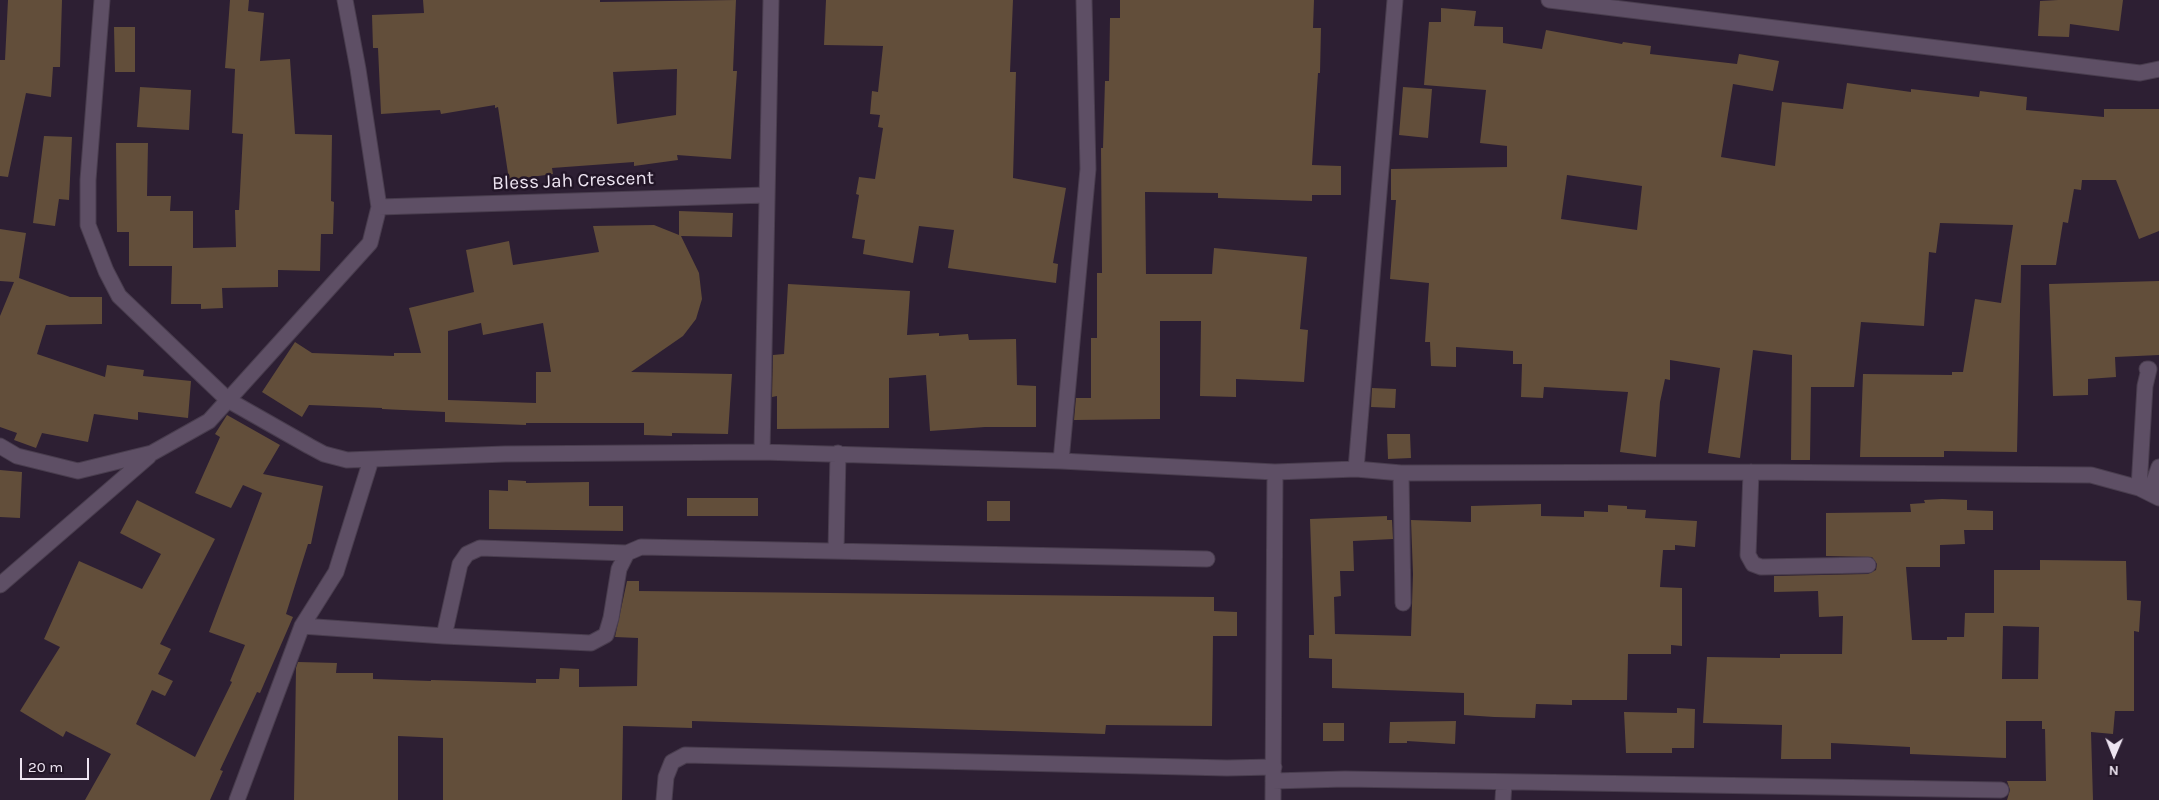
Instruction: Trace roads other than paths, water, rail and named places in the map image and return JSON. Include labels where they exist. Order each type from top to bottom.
[{"type":"street","points":[[102,0],[88,180],[88,225],[106,271],[119,296],[228,400],[324,454],[347,460],[505,454],[762,452],[1060,461],[1275,472],[1356,470],[1401,473],[1751,472],[2091,475],[2153,494]]},
{"type":"street","points":[[0,585],[152,453],[209,421],[370,243],[380,207],[345,0]]},
{"type":"street","points":[[762,452],[771,0]]},
{"type":"street","points":[[1060,461],[1088,169],[1084,0]]},
{"type":"street","points":[[1356,470],[1395,0]]},
{"type":"street","points":[[1550,0],[2140,73],[2159,77]]},
{"type":"street","points":[[2140,73],[2159,69]]},
{"type":"street","name":"Bless Jah Crescent","points":[[380,207],[767,195]]},
{"type":"street","points":[[2147,368],[2149,369],[2145,386],[2153,494]]},
{"type":"street","points":[[0,446],[17,456],[78,471],[152,453]]},
{"type":"street","points":[[836,550],[838,453]]},
{"type":"street","points":[[237,800],[302,626],[336,572],[371,460]]},
{"type":"street","points":[[2153,494],[2159,466]]},
{"type":"street","points":[[1273,800],[1275,472]]},
{"type":"street","points":[[1751,472],[1748,556],[1753,564],[1761,567],[1868,565]]},
{"type":"street","points":[[1401,473],[1403,603]]},
{"type":"street","points":[[444,636],[460,564],[467,554],[480,548],[627,553],[640,547],[1207,558]]},
{"type":"street","points":[[302,626],[444,636],[591,643],[606,635],[611,618],[619,569],[627,553]]},
{"type":"street","points":[[664,800],[666,777],[672,762],[685,756],[1218,767],[1274,774],[1346,779],[1754,793],[1956,794],[2001,790]]},
{"type":"street","points":[[1504,783],[1504,800]]}]
